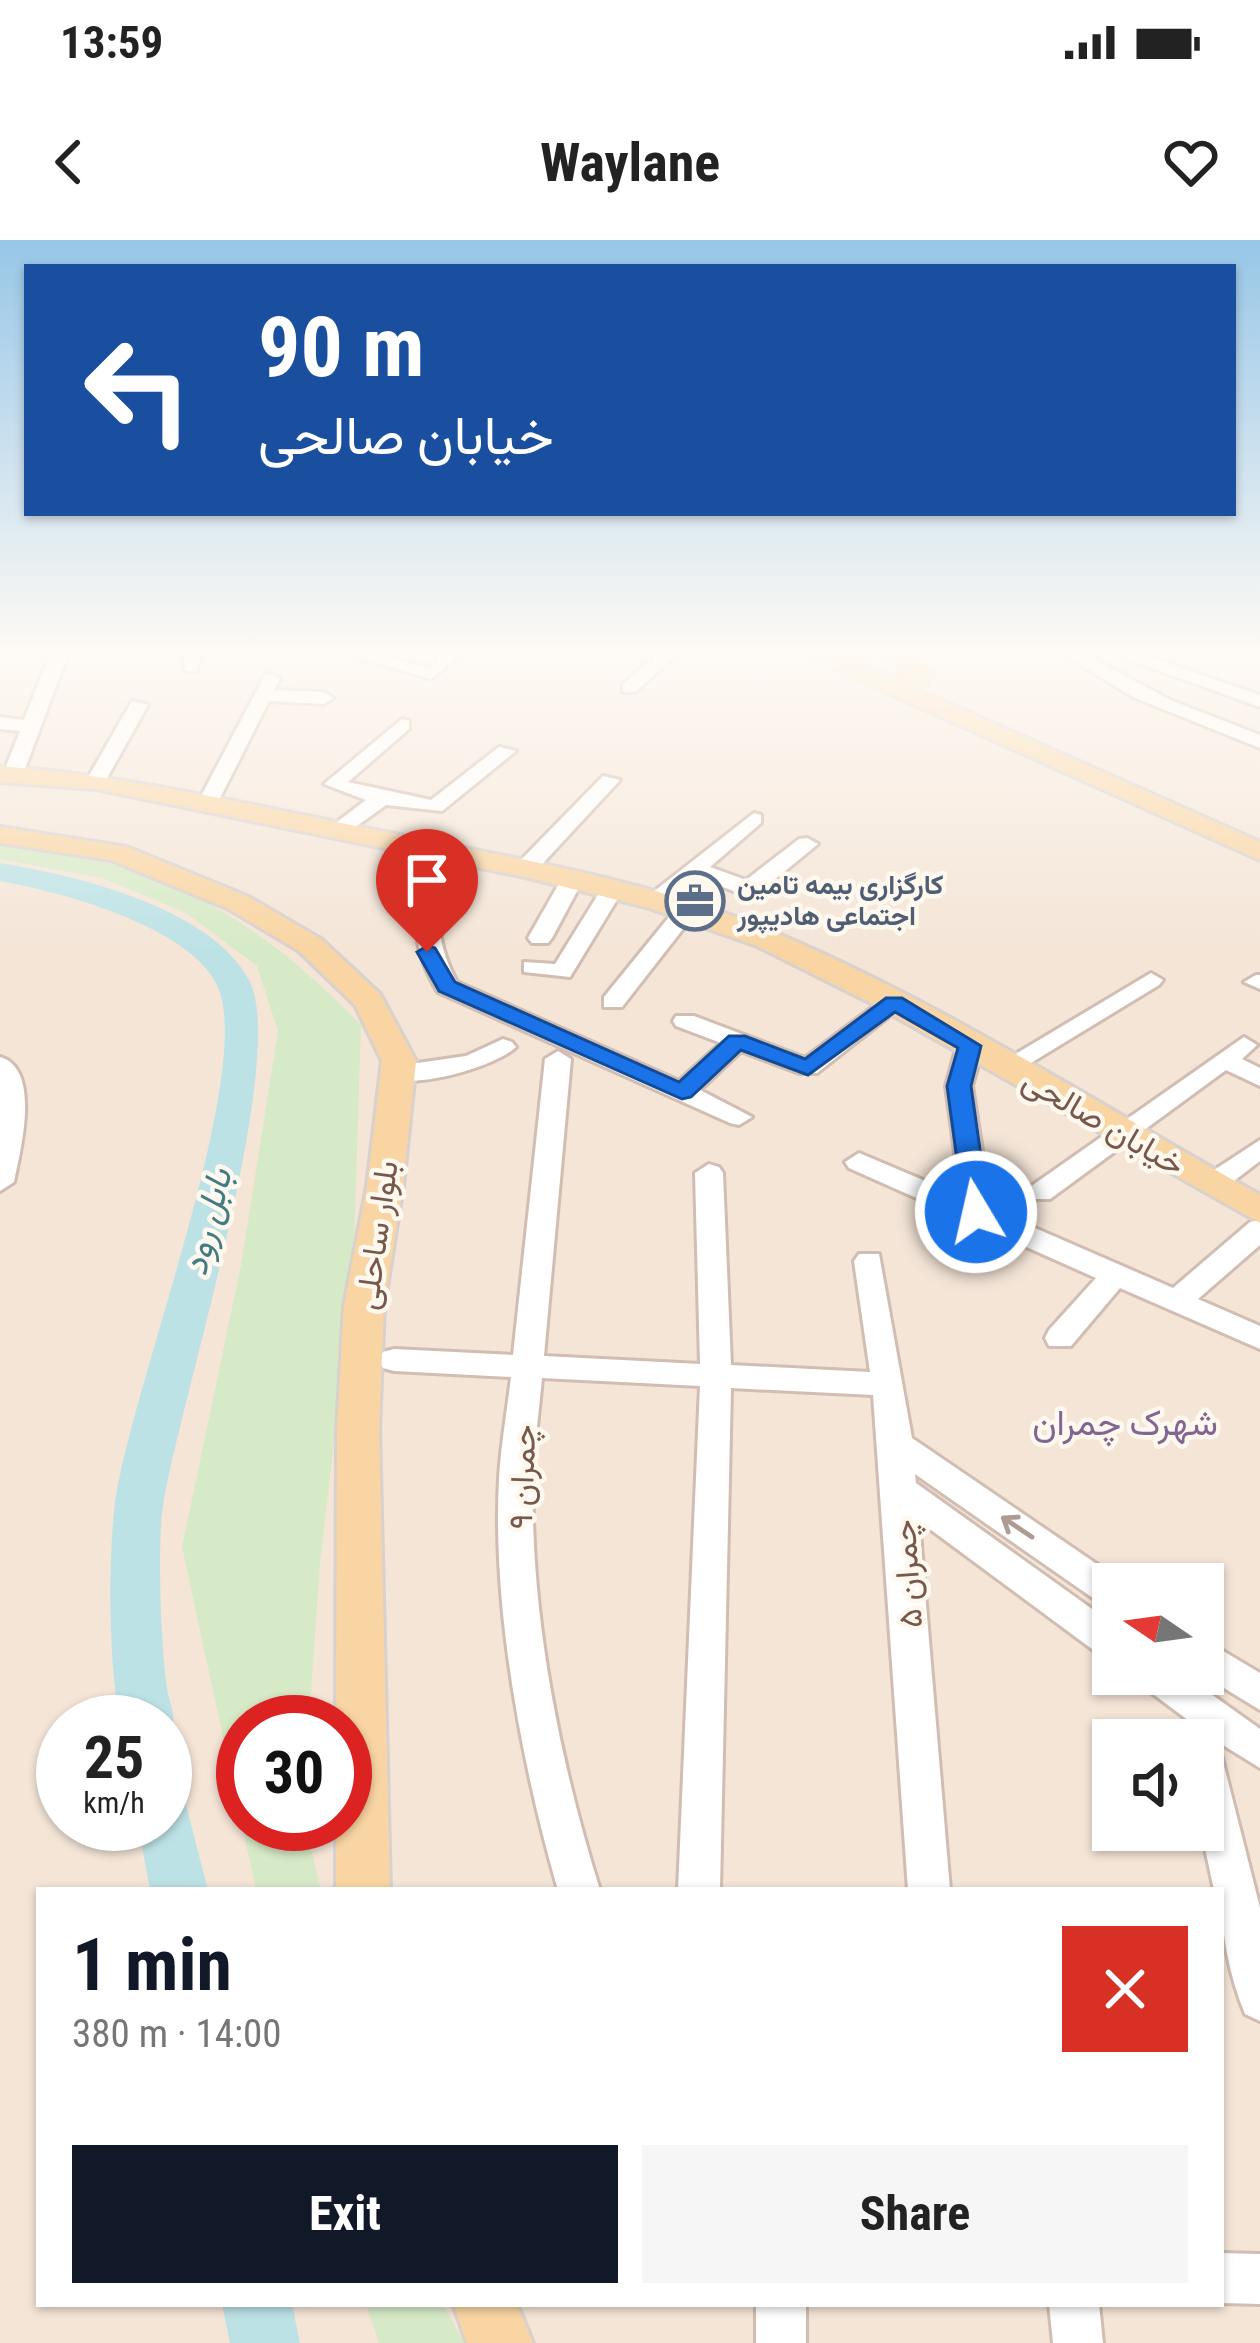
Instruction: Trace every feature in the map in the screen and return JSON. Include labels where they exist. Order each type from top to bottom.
[{"type":"main road","points":[[1045,752],[1260,852]]},
{"type":"main road","points":[[1094,752],[1260,837]]},
{"type":"main road","name":"خيابان صالحی","points":[[3,782],[96,781],[525,869],[671,906],[768,940],[894,1003],[1260,1211]]},
{"type":"main road","name":"خيابان صالحی","points":[[3,782],[305,833],[336,832]]},
{"type":"main road","name":"بلوار ساحلی","points":[[0,835],[117,853],[170,871],[257,914],[310,946],[369,1001],[399,1061],[364,1306],[359,1406],[363,1887]]},
{"type":"main road","points":[[485,2307],[500,2343]]},
{"type":"street","points":[[3,782],[18,752]]},
{"type":"street","points":[[96,781],[112,752]]},
{"type":"street","points":[[208,802],[234,752]]},
{"type":"street","points":[[371,752],[334,784],[435,807],[505,752]]},
{"type":"street","points":[[525,869],[610,781]]},
{"type":"street","points":[[336,832],[382,798]]},
{"type":"street","points":[[613,1002],[694,869],[754,819]]},
{"type":"street","points":[[694,869],[749,889],[807,844]]},
{"type":"street","points":[[441,853],[422,912],[427,952],[447,987],[740,1118]]},
{"type":"street","points":[[540,938],[572,880]]},
{"type":"street","points":[[532,967],[562,972],[613,890]]},
{"type":"street","points":[[1007,1067],[1150,980]]},
{"type":"street","points":[[685,1021],[808,1068],[894,1003]]},
{"type":"street","points":[[682,1092],[737,1041]]},
{"type":"street","points":[[970,1046],[959,1086],[976,1212]]},
{"type":"street","points":[[397,1074],[472,1063],[503,1047]]},
{"type":"street","points":[[1040,1193],[1234,1052],[1260,1078]]},
{"type":"street","name":"چمران ۹","points":[[559,1059],[516,1481],[522,1595],[548,1788],[578,1887]]},
{"type":"street","points":[[0,1065],[15,1106],[0,1182]]},
{"type":"street","points":[[1212,1184],[1260,1148]]},
{"type":"street","points":[[859,1162],[1260,1338]]},
{"type":"street","points":[[699,1887],[716,1373],[709,1173]]},
{"type":"street","points":[[1177,1301],[1260,1229]]},
{"type":"street","name":"چمران ۵","points":[[869,1261],[901,1490],[929,1887]]},
{"type":"street","points":[[1060,1338],[1116,1274]]},
{"type":"street","points":[[394,1360],[887,1384]]},
{"type":"street","points":[[896,1444],[1092,1579]]},
{"type":"street","points":[[901,1490],[1092,1629]]},
{"type":"street","points":[[1224,1669],[1260,1694]]},
{"type":"street","points":[[1183,1695],[1260,1750]]},
{"type":"street","points":[[1191,1701],[1195,1719]]},
{"type":"street","points":[[1224,1843],[1260,1999]]},
{"type":"street","points":[[1224,2278],[1260,2279]]},
{"type":"street","points":[[781,2307],[782,2343]]},
{"type":"street","points":[[1074,2307],[1078,2343]]},
{"type":"shaded area","points":[[0,752],[1260,752],[1260,2343],[0,2343]]},
{"type":"green space","points":[[0,845],[107,863],[199,899],[282,953],[361,1025],[353,1277],[320,1563],[311,1695],[216,1695],[216,1705],[182,1547],[241,1265],[278,1031],[257,966],[186,913],[105,879],[0,859]]},
{"type":"green space","points":[[248,1851],[312,1851],[320,1887],[255,1887]]},
{"type":"green space","points":[[367,2307],[445,2307],[464,2343],[379,2343]]},
{"type":"waterway","name":"بابل رود","points":[[0,872],[88,891],[144,913],[195,944],[231,979],[238,998],[237,1095],[138,1510],[142,1695]]},
{"type":"waterway","name":"بابل رود","points":[[171,1851],[178,1887]]},
{"type":"waterway","name":"بابل رود","points":[[258,2307],[265,2343]]},
{"type":"place","name":"کارگزاری بیمه تامین اجتماعی هادیپور","points":[[695,901]]},
{"type":"district","name":"شهرک چمران","points":[[1125,1423]]},
{"type":"route","points":[[427,952],[447,987],[682,1092],[737,1041],[808,1068],[894,1003],[970,1046],[959,1086],[976,1212]]}]
